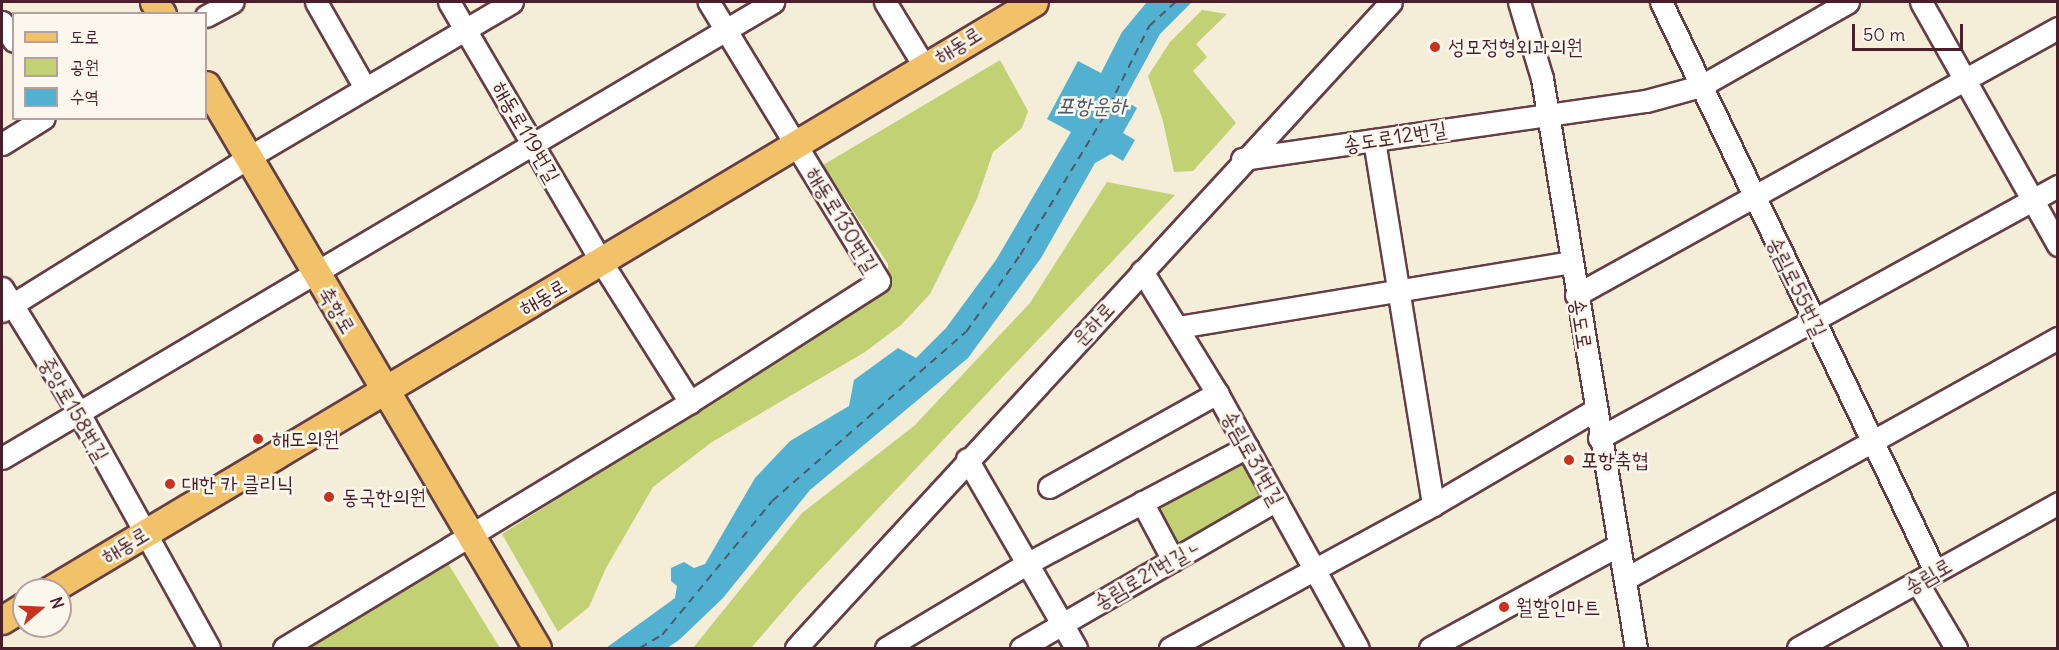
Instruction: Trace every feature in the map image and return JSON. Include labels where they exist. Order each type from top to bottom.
[{"type":"main road","name":"해동로","points":[[70,578],[385,388],[602,263],[924,66],[1034,2]]},
{"type":"main road","name":"축항로","points":[[207,87],[537,648]]},
{"type":"street","points":[[207,15],[232,2]]},
{"type":"street","points":[[316,2],[365,88]]},
{"type":"street","name":"해동로119번길","points":[[449,2],[602,263],[690,402]]},
{"type":"street","points":[[5,301],[512,2]]},
{"type":"street","points":[[709,2],[797,145]]},
{"type":"street","points":[[2,458],[80,415],[314,272],[773,2]]},
{"type":"street","points":[[885,2],[924,66]]},
{"type":"street","name":"운하로","points":[[797,648],[1242,159],[1391,2]]},
{"type":"street","name":"송도로","points":[[1519,2],[1536,54],[1547,112],[1599,438],[1636,648]]},
{"type":"street","name":"송림로55번길","points":[[1661,2],[1872,441],[1956,648]]},
{"type":"street","name":"송도로12번길","points":[[1242,159],[1547,112],[1646,101],[1701,86],[1848,2]]},
{"type":"street","points":[[1921,2],[2058,245]]},
{"type":"street","points":[[2,22],[12,38]]},
{"type":"street","points":[[1576,295],[2058,28]]},
{"type":"street","points":[[2,144],[41,120]]},
{"type":"street","points":[[1374,140],[1432,505]]},
{"type":"street","name":"해동로130번길","points":[[690,402],[879,281],[797,145]]},
{"type":"street","points":[[1599,438],[2058,186]]},
{"type":"street","points":[[1179,327],[1399,288],[1571,262]]},
{"type":"street","name":"송림로31번길","points":[[1142,271],[1179,327],[1217,393],[1359,648]]},
{"type":"street","name":"중앙로158번길","points":[[5,301],[80,415],[142,534],[209,648]]},
{"type":"street","points":[[1625,579],[2058,338]]},
{"type":"street","points":[[1049,487],[1217,393]]},
{"type":"street","points":[[284,648],[690,402]]},
{"type":"street","points":[[1170,648],[1432,505],[1595,410]]},
{"type":"street","points":[[886,648],[1028,563],[1247,447]]},
{"type":"street","points":[[967,459],[1076,648]]},
{"type":"street","name":"송림로21번길ㄴ","points":[[1021,648],[1276,500]]},
{"type":"street","points":[[1142,502],[1173,560]]},
{"type":"street","name":"송림로","points":[[1798,648],[2058,503]]},
{"type":"street","points":[[1430,648],[1619,544]]},
{"type":"green space","points":[[1202,10],[1227,14],[1196,44],[1207,57],[1193,71],[1236,123],[1193,171],[1174,172],[1163,121],[1148,76],[1170,42]]},
{"type":"green space","points":[[1000,60],[1028,111],[1022,128],[993,152],[977,199],[930,294],[901,325],[865,352],[712,442],[653,487],[606,568],[589,607],[558,632],[502,534],[888,290],[888,264],[823,165]]},
{"type":"green space","points":[[1107,182],[1175,195],[801,590],[751,648],[693,648],[802,513],[914,426],[1030,303]]},
{"type":"green space","points":[[1244,453],[1269,498],[1175,551],[1150,505]]},
{"type":"green space","points":[[444,557],[500,648],[302,648]]},
{"type":"water","name":"포항운하","points":[[1147,2],[1192,2],[1160,34],[1124,100],[1137,108],[1123,133],[1135,140],[1123,161],[1111,154],[1095,163],[1041,258],[968,358],[810,490],[723,598],[679,640],[667,648],[606,648],[675,598],[677,586],[671,581],[671,568],[684,562],[694,568],[705,564],[755,478],[790,441],[849,406],[854,380],[898,348],[916,358],[946,328],[996,260],[1071,132],[1047,119],[1078,61],[1101,73],[1122,32]]},
{"type":"ferry route","points":[[640,648],[662,635],[772,501],[966,332],[1020,255],[1103,118],[1149,26],[1176,2]]},
{"type":"place","name":"성모정형외과의원","points":[[1435,47]]},
{"type":"place","name":"해도의원","points":[[258,439]]},
{"type":"place","name":"포항축협","points":[[1569,460]]},
{"type":"place","name":"대한 카 클리닉","points":[[170,484]]},
{"type":"place","name":"동국한의원","points":[[329,497]]},
{"type":"place","name":"월할인마트","points":[[1504,607]]}]
